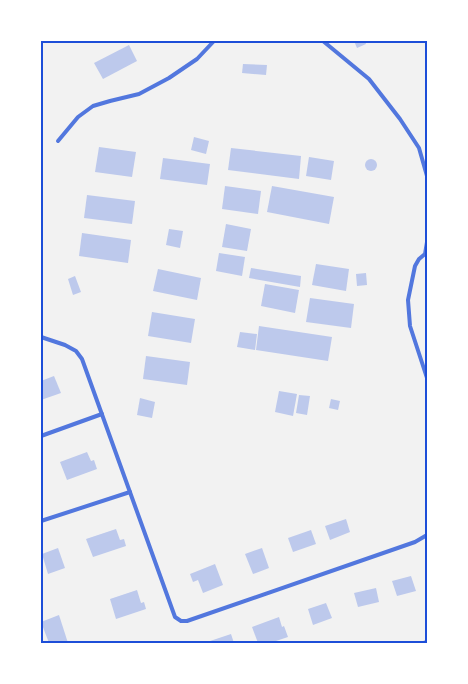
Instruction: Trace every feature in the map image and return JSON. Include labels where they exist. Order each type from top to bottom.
[{"type":"lane","points":[[58,141],[78,117],[93,106],[110,100],[139,94],[169,78],[197,59],[214,41]]},
{"type":"lane","points":[[323,41],[376,87],[419,148],[427,176]]},
{"type":"lane","points":[[427,242],[426,254],[414,266],[408,300],[410,326],[427,378]]},
{"type":"lane","points":[[41,337],[65,345],[76,351],[82,359],[175,618],[187,621],[415,542],[427,535]]},
{"type":"lane","points":[[41,436],[102,414]]},
{"type":"lane","points":[[41,521],[130,492]]},
{"type":"building","points":[[354,41],[365,41],[366,44],[357,48]]},
{"type":"building","points":[[129,45],[137,61],[103,79],[94,63]]},
{"type":"building","points":[[243,64],[267,65],[266,75],[242,73]]},
{"type":"building","points":[[194,137],[209,141],[206,154],[191,150]]},
{"type":"building","points":[[99,147],[136,152],[132,177],[95,172]]},
{"type":"building","points":[[231,148],[301,156],[299,179],[228,170]]},
{"type":"building","points":[[309,157],[334,161],[331,180],[306,176]]},
{"type":"building","points":[[163,158],[210,164],[207,185],[160,179]]},
{"type":"building","points":[[373,159],[376,160],[376,170],[369,171],[366,170],[365,163],[366,160]]},
{"type":"building","points":[[225,186],[261,191],[258,214],[222,209]]},
{"type":"building","points":[[272,186],[334,197],[329,224],[267,212]]},
{"type":"building","points":[[87,195],[135,201],[132,224],[84,218]]},
{"type":"building","points":[[226,224],[251,229],[247,251],[222,247]]},
{"type":"building","points":[[169,229],[183,231],[180,248],[166,245]]},
{"type":"building","points":[[82,233],[131,240],[128,263],[79,256]]},
{"type":"building","points":[[219,253],[245,257],[242,276],[216,271]]},
{"type":"building","points":[[316,264],[349,269],[346,291],[312,285]]},
{"type":"building","points":[[251,268],[301,276],[300,287],[249,278]]},
{"type":"building","points":[[158,269],[201,278],[197,300],[153,291]]},
{"type":"building","points":[[366,273],[367,285],[357,286],[356,274]]},
{"type":"building","points":[[75,276],[81,292],[73,295],[68,279]]},
{"type":"building","points":[[265,284],[299,290],[295,313],[261,306]]},
{"type":"building","points":[[310,298],[354,304],[351,328],[306,322]]},
{"type":"building","points":[[152,312],[195,319],[191,343],[148,336]]},
{"type":"building","points":[[259,326],[332,337],[328,361],[256,350]]},
{"type":"building","points":[[240,332],[257,334],[255,350],[237,347]]},
{"type":"building","points":[[146,356],[190,362],[187,385],[143,379]]},
{"type":"building","points":[[54,376],[61,393],[41,400],[41,381]]},
{"type":"building","points":[[279,391],[297,394],[293,416],[275,412]]},
{"type":"building","points":[[299,395],[310,396],[307,415],[296,413]]},
{"type":"building","points":[[140,398],[155,402],[152,418],[137,415]]},
{"type":"building","points":[[331,399],[340,401],[338,410],[329,408]]},
{"type":"building","points":[[87,452],[91,461],[94,460],[97,469],[67,480],[60,462]]},
{"type":"building","points":[[346,519],[350,532],[330,540],[325,526]]},
{"type":"building","points":[[116,529],[120,540],[124,539],[126,546],[93,557],[86,539]]},
{"type":"building","points":[[311,530],[316,544],[293,552],[288,538]]},
{"type":"building","points":[[58,548],[65,568],[48,574],[42,554]]},
{"type":"building","points":[[262,548],[269,568],[253,574],[245,554]]},
{"type":"building","points":[[215,564],[223,585],[203,593],[198,580],[193,582],[190,574]]},
{"type":"building","points":[[411,576],[416,591],[397,596],[392,581]]},
{"type":"building","points":[[376,588],[379,602],[358,607],[354,593]]},
{"type":"building","points":[[137,590],[141,603],[144,602],[146,609],[116,619],[110,599]]},
{"type":"building","points":[[326,603],[332,618],[313,625],[308,609]]},
{"type":"building","points":[[59,615],[68,643],[49,643],[41,622]]},
{"type":"building","points":[[279,617],[288,637],[270,643],[258,643],[252,627]]},
{"type":"building","points":[[231,634],[234,643],[207,643],[207,642]]}]
